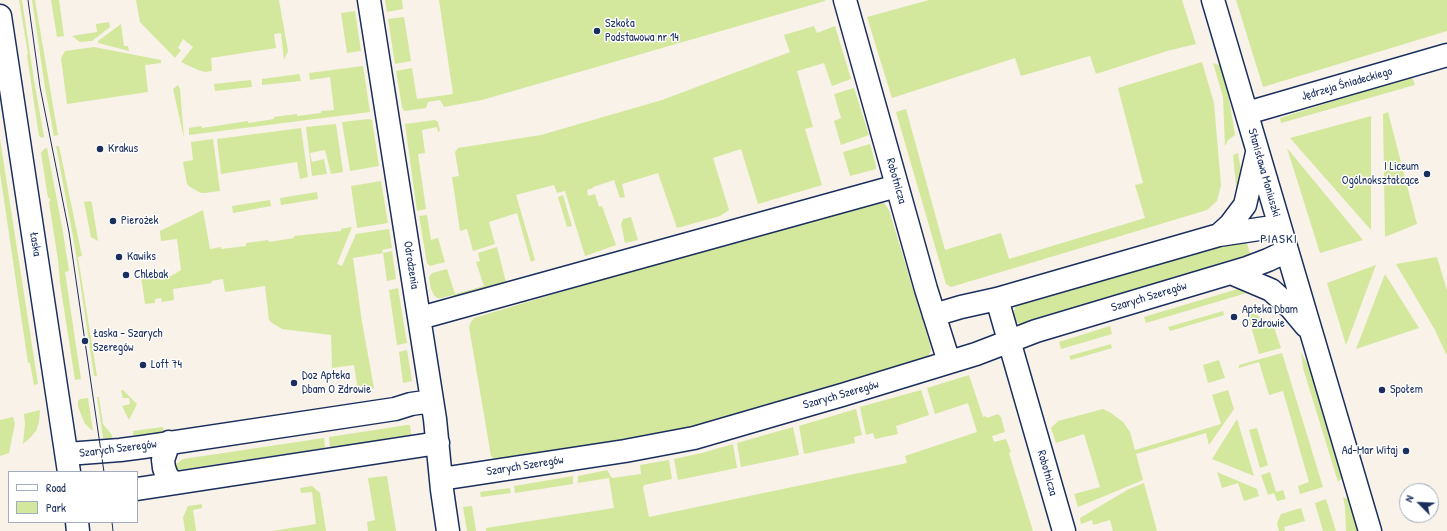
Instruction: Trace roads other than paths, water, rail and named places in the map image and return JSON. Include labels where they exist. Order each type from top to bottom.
[{"type":"street","name":"Odrodzenia","points":[[369,0],[420,318],[438,443],[448,531]]},
{"type":"street","name":"Robotnicza","points":[[845,0],[934,315],[949,362]]},
{"type":"street","name":"Stanisława Moniuszki","points":[[1213,0],[1370,531]]},
{"type":"street","name":"Łaska","points":[[0,16],[68,463]]},
{"type":"street","name":"Jędrzeja Śniadeckiego","points":[[1247,113],[1447,55]]},
{"type":"street","points":[[1220,235],[1230,225],[1245,205],[1257,151]]},
{"type":"street","points":[[420,318],[897,186]]},
{"type":"street","points":[[934,315],[997,299],[1220,235],[1280,226]]},
{"type":"street","name":"Szarych Szeregów","points":[[441,480],[625,451],[694,438],[976,354],[1036,331],[1231,273],[1268,260],[1287,251]]},
{"type":"street","points":[[1231,273],[1271,290],[1291,308],[1311,332]]},
{"type":"street","name":"Robotnicza","points":[[997,299],[1064,531]]},
{"type":"street","name":"Szarych Szeregów","points":[[68,463],[120,450],[395,409],[412,404],[432,401]]},
{"type":"street","name":"Szarych Szeregów","points":[[169,442],[163,460],[167,476],[173,483]]},
{"type":"street","points":[[138,489],[438,443]]},
{"type":"tram line","points":[[28,0],[40,87],[69,232],[104,471]]},
{"type":"tram line","points":[[112,523],[113,531]]},
{"type":"place","name":"Szkoła Podstawowa nr 14","points":[[597,31]]},
{"type":"place","name":"Krakus","points":[[100,149]]},
{"type":"place","name":"I Liceum Ogólnokształcące","points":[[1427,174]]},
{"type":"place","name":"Pierożek","points":[[113,221]]},
{"type":"place","name":"Kawiks","points":[[119,257]]},
{"type":"place","name":"Chlebak","points":[[126,275]]},
{"type":"place","name":"Apteka Dbam O Zdrowie","points":[[1234,317]]},
{"type":"place","name":"Łaska - Szarych Szeregów","points":[[85,341]]},
{"type":"place","name":"Loft 74","points":[[143,365]]},
{"type":"place","name":"Doz Apteka Dbam O Zdrowie","points":[[294,383]]},
{"type":"place","name":"Społem","points":[[1382,390]]},
{"type":"place","name":"Ad-Mar Witaj","points":[[1406,451]]},
{"type":"district","name":"PIASKI","points":[[1279,240]]}]
